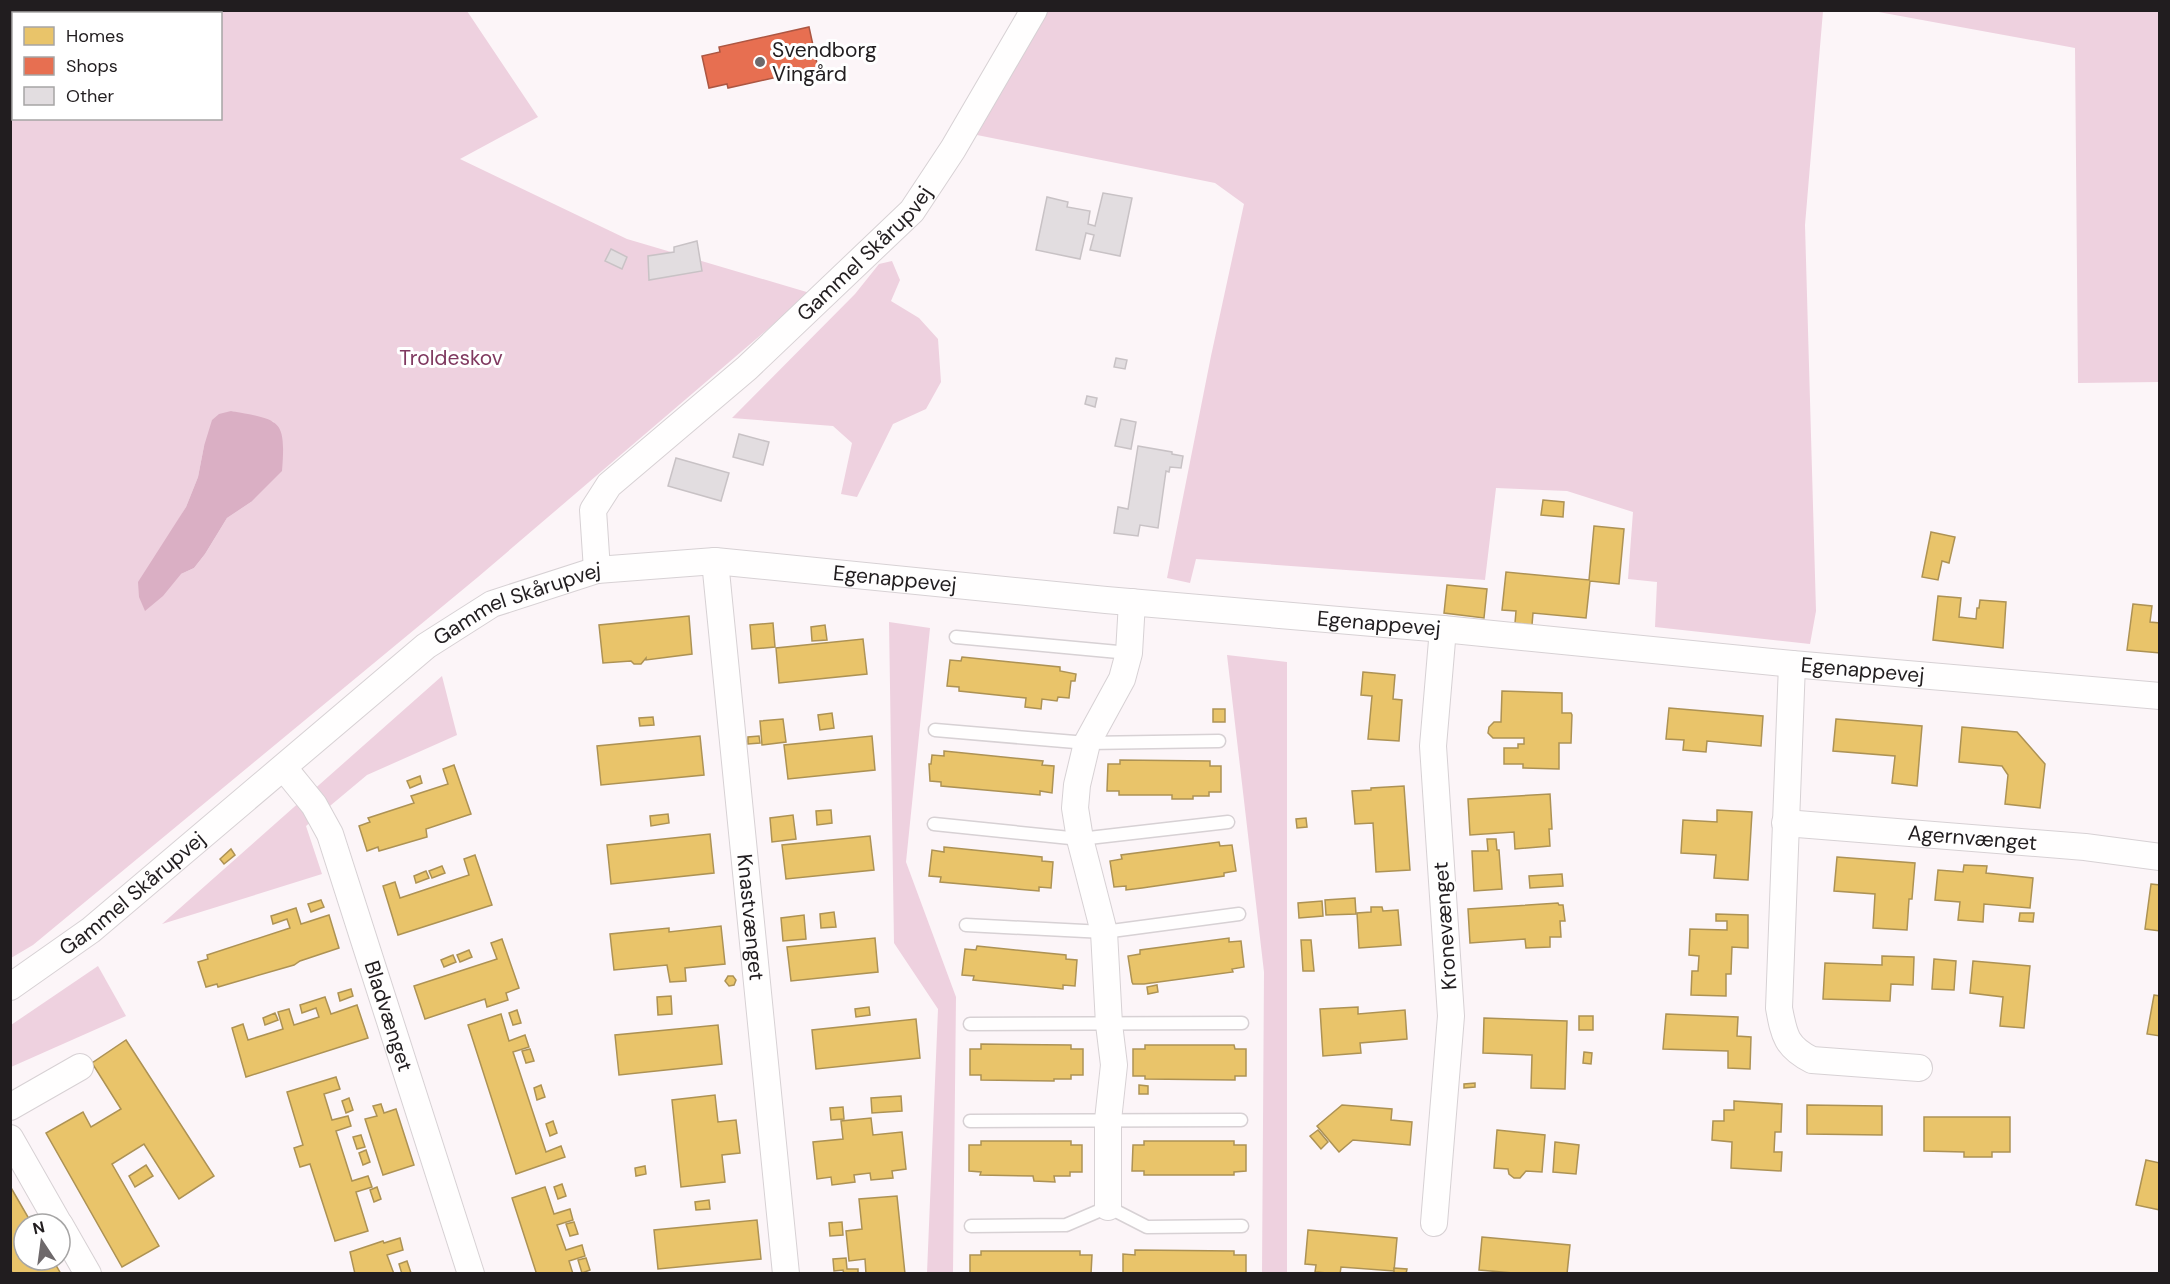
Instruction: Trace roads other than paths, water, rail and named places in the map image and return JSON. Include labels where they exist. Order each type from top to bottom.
[{"type":"street","name":"Gammel Skårupvej","points":[[10,987],[92,930],[426,646],[492,604],[597,570],[593,510],[609,485],[747,368],[912,211],[953,148],[1034,10]]},
{"type":"street","name":"Egenappevej","points":[[597,570],[716,561],[1792,664],[2160,696]]},
{"type":"street","name":"Knastvænget","points":[[716,561],[786,1274]]},
{"type":"street","points":[[1108,1208],[1108,1120],[1114,1065],[1109,1024],[1104,932],[1080,839],[1075,808],[1077,785],[1087,743],[1122,679],[1129,653],[1132,602]]},
{"type":"street","name":"Kronevænget","points":[[1434,1223],[1451,1016],[1433,746],[1443,629]]},
{"type":"street","points":[[1792,664],[1779,1008],[1783,1034],[1798,1053],[1812,1060],[1919,1068]]},
{"type":"street","name":"Bladvænget","points":[[284,768],[314,805],[330,834],[471,1274]]},
{"type":"street","name":"Agernvænget","points":[[1785,823],[2085,847],[2160,857]]},
{"type":"street","points":[[10,1107],[80,1066]]},
{"type":"street","points":[[10,1138],[53,1212]]},
{"type":"street","points":[[72,1246],[88,1274]]},
{"type":"lane","points":[[956,638],[1129,653]]},
{"type":"lane","points":[[935,730],[1087,743],[1219,741]]},
{"type":"lane","points":[[934,824],[1080,839],[1228,822]]},
{"type":"lane","points":[[966,925],[1104,932],[1239,914]]},
{"type":"lane","points":[[970,1024],[1242,1023]]},
{"type":"lane","points":[[970,1121],[1241,1120]]},
{"type":"lane","points":[[971,1227],[1066,1225],[1108,1208],[1147,1227],[1242,1226]]},
{"type":"place","name":"Svendborg Vingård","points":[[760,62]]},
{"type":"park label","name":"Troldeskov","points":[[451,358]]}]
